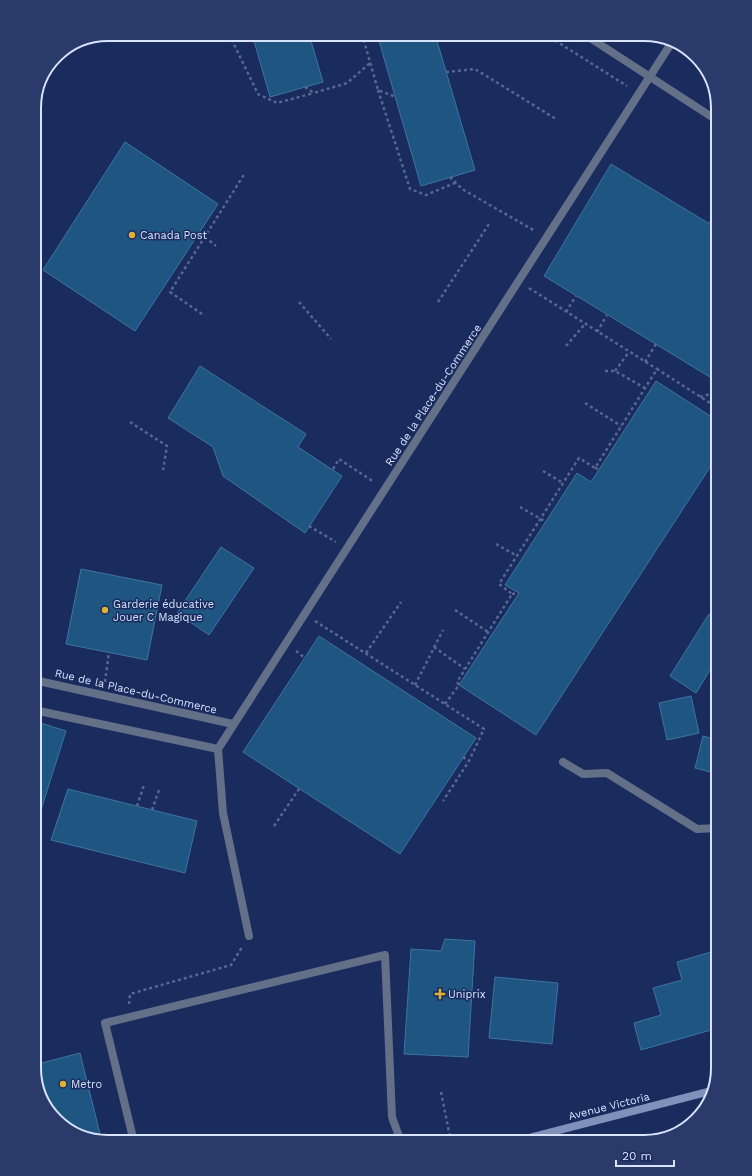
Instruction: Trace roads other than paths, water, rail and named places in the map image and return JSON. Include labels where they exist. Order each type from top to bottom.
[{"type":"main road","name":"Avenue Victoria","points":[[540,1135],[706,1092]]},
{"type":"street","points":[[595,41],[711,116]]},
{"type":"street","name":"Rue de la Place-du-Commerce","points":[[218,749],[669,46]]},
{"type":"street","name":"Rue de la Place-du-Commerce","points":[[41,682],[233,724]]},
{"type":"street","points":[[41,711],[218,749],[223,813],[249,936]]},
{"type":"street","points":[[563,762],[583,774],[607,773],[697,828],[711,828]]},
{"type":"street","points":[[132,1135],[105,1023],[385,955],[392,1117],[398,1135]]},
{"type":"place","name":"Canada Post","points":[[132,235]]},
{"type":"place","name":"Garderie éducative Jouer C Magique","points":[[105,610]]},
{"type":"place","name":"Uniprix","points":[[440,994]]},
{"type":"place","name":"Metro","points":[[63,1084]]}]
